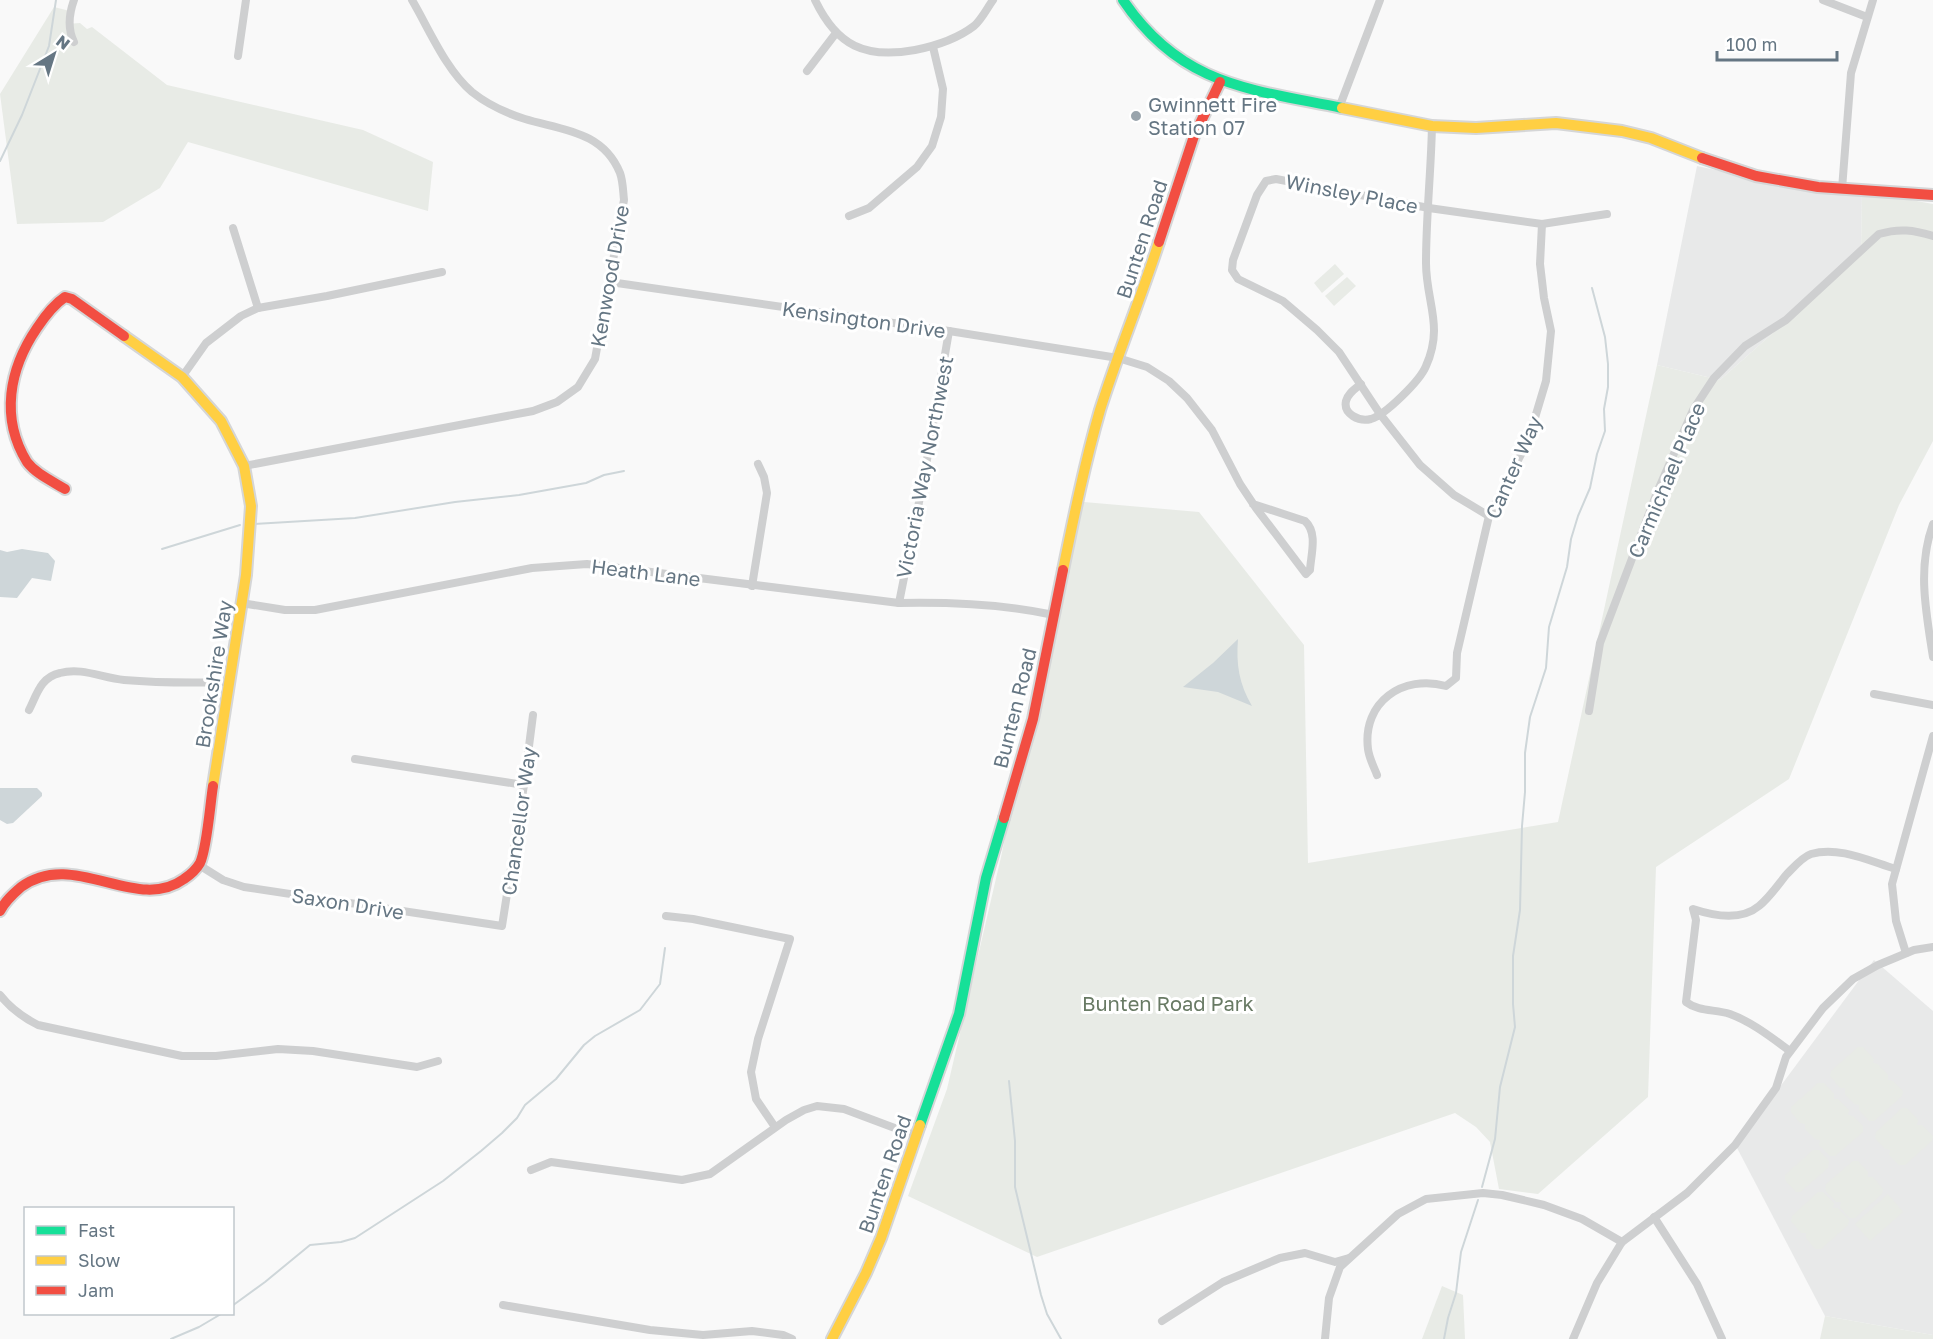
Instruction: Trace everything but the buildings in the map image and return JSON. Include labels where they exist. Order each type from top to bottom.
[{"type":"street","points":[[74,0],[69,18],[70,35],[74,42]]},
{"type":"street","points":[[237,56],[246,0]]},
{"type":"street","name":"Kenwood Drive","points":[[244,466],[533,411],[557,402],[578,387],[595,359],[624,200],[621,176],[614,161],[594,139],[570,129],[525,119],[499,109],[472,92],[455,75],[412,0]]},
{"type":"street","points":[[815,0],[822,15],[836,33],[853,45],[874,53],[897,53],[933,47],[963,33],[976,24],[993,0]]},
{"type":"street","points":[[1123,0],[1146,30],[1171,51],[1220,82],[1432,126],[1476,128],[1556,123],[1622,130],[1756,176],[1842,189],[1933,195]]},
{"type":"street","points":[[1339,108],[1380,0]]},
{"type":"street","points":[[1823,0],[1867,17]]},
{"type":"street","points":[[1842,189],[1851,73],[1873,0]]},
{"type":"street","points":[[807,71],[836,33]]},
{"type":"street","points":[[849,216],[869,208],[917,167],[932,146],[941,117],[943,89],[933,47]]},
{"type":"street","name":"Bunten Road","points":[[831,1339],[874,1254],[959,1014],[986,878],[1033,719],[1084,469],[1101,408],[1145,286],[1194,136],[1220,82]]},
{"type":"street","points":[[1361,384],[1346,399],[1346,406],[1351,415],[1360,420],[1372,419],[1406,393],[1426,369],[1430,357],[1434,336],[1434,315],[1426,264],[1432,126]]},
{"type":"street","name":"Winsley Place","points":[[1489,516],[1454,495],[1420,465],[1380,414],[1339,352],[1317,330],[1282,301],[1238,279],[1232,270],[1233,260],[1257,195],[1266,181],[1276,179],[1429,208],[1542,224],[1607,214]]},
{"type":"street","name":"Canter Way","points":[[1377,776],[1368,749],[1370,726],[1377,705],[1410,684],[1433,682],[1446,686],[1456,678],[1457,653],[1489,516],[1528,441],[1546,381],[1551,331],[1540,264],[1542,224]]},
{"type":"street","points":[[233,228],[258,308]]},
{"type":"street","name":"Carmichael Place","points":[[1589,711],[1600,643],[1658,490],[1693,410],[1714,378],[1745,346],[1786,320],[1880,234],[1895,230],[1916,231],[1933,236]]},
{"type":"street","points":[[182,377],[206,343],[241,316],[258,308],[442,272]]},
{"type":"street","name":"Kensington Drive","points":[[610,282],[949,331],[1118,358],[1147,367],[1169,381],[1187,398],[1212,430],[1253,504],[1306,574],[1310,570],[1313,534],[1310,527],[1305,522],[1253,504]]},
{"type":"street","name":"Brookshire Way","points":[[64,489],[29,464],[18,450],[9,430],[5,403],[6,384],[14,365],[57,303],[65,297],[72,298],[182,377],[220,421],[244,466],[251,506],[246,575],[199,865]]},
{"type":"street","name":"Victoria Way Northwest","points":[[899,603],[949,331]]},
{"type":"street","points":[[752,586],[766,493],[764,477],[758,464]]},
{"type":"street","points":[[1933,524],[1924,558],[1923,598],[1933,657]]},
{"type":"street","name":"Heath Lane","points":[[242,603],[285,610],[315,610],[532,568],[587,564],[899,603],[978,604],[1053,615]]},
{"type":"street","points":[[29,710],[42,682],[58,673],[81,670],[114,679],[159,683],[230,682]]},
{"type":"street","points":[[1874,694],[1933,705]]},
{"type":"street","name":"Chancellor Way","points":[[502,926],[524,785],[532,715]]},
{"type":"street","points":[[1906,953],[1893,903],[1892,884],[1930,762],[1933,736]]},
{"type":"street","points":[[355,759],[524,785]]},
{"type":"street","points":[[1790,1052],[1753,1025],[1731,1014],[1694,1008],[1686,1002],[1695,920],[1693,909],[1716,916],[1733,916],[1749,912],[1760,906],[1793,867],[1809,855],[1837,852],[1896,869]]},
{"type":"street","points":[[0,911],[4,902],[24,884],[48,875],[70,874],[149,891],[170,888],[185,880],[199,865]]},
{"type":"street","name":"Saxon Drive","points":[[199,865],[224,880],[244,888],[502,926]]},
{"type":"street","points":[[666,916],[693,919],[790,939],[758,1039],[751,1072],[756,1100],[775,1127]]},
{"type":"street","points":[[1573,1339],[1598,1283],[1622,1242],[1687,1193],[1735,1145],[1776,1088],[1786,1057],[1823,1008],[1853,979],[1878,965],[1906,953],[1933,947]]},
{"type":"street","points":[[0,995],[20,1015],[38,1025],[182,1056],[216,1056],[278,1049],[313,1051],[417,1067],[438,1061]]},
{"type":"street","points":[[531,1170],[551,1162],[682,1180],[710,1174],[775,1127],[804,1110],[817,1106],[844,1109],[916,1136]]},
{"type":"street","points":[[1324,1339],[1329,1298],[1340,1267],[1398,1214],[1426,1199],[1483,1193],[1502,1195],[1544,1205],[1582,1219],[1622,1242]]},
{"type":"street","points":[[1654,1217],[1697,1284],[1722,1339]]},
{"type":"street","points":[[1162,1321],[1223,1282],[1280,1258],[1305,1253],[1335,1262],[1353,1256]]},
{"type":"street","points":[[503,1305],[650,1330],[703,1335],[752,1331],[783,1335],[792,1339]]},
{"type":"shaded area","points":[[1697,166],[1777,183],[1862,191],[1861,255],[1720,380],[1657,365]]},
{"type":"shaded area","points":[[22,549],[48,553],[55,561],[51,581],[32,578],[17,598],[0,597],[0,550],[7,552]]},
{"type":"shaded area","points":[[1238,639],[1239,674],[1252,706],[1218,692],[1183,687],[1213,663]]},
{"type":"shaded area","points":[[0,788],[37,788],[42,796],[13,823],[7,824],[0,820]]},
{"type":"shaded area","points":[[1874,960],[1933,1011],[1933,1335],[1825,1316],[1736,1146]]},
{"type":"green space","points":[[54,7],[70,11],[66,24],[80,23],[87,29],[92,27],[167,85],[363,130],[433,162],[428,211],[188,142],[160,188],[103,222],[17,224],[0,94]]},
{"type":"green space","name":"Bunten Road Park","points":[[1862,191],[1933,204],[1933,441],[1899,505],[1789,779],[1656,867],[1648,1097],[1538,1194],[1499,1189],[1490,1142],[1476,1127],[1455,1113],[1037,1257],[908,1196],[947,1089],[1001,857],[1041,669],[1084,502],[1199,512],[1304,645],[1308,863],[1558,822],[1657,365],[1720,380],[1861,255]]},
{"type":"green space","points":[[1335,264],[1344,274],[1322,293],[1314,283]]},
{"type":"green space","points":[[1347,277],[1356,286],[1334,306],[1325,296]]},
{"type":"green space","points":[[1858,1047],[1863,1047],[1874,1059],[1873,1063],[1878,1064],[1888,1075],[1888,1080],[1893,1081],[1903,1091],[1902,1096],[1874,1121],[1869,1121],[1859,1110],[1859,1105],[1854,1104],[1845,1094],[1845,1088],[1840,1088],[1830,1076],[1831,1071]]},
{"type":"green space","points":[[1818,1083],[1824,1083],[1834,1094],[1834,1099],[1838,1099],[1849,1110],[1848,1115],[1853,1116],[1863,1126],[1863,1132],[1835,1156],[1830,1156],[1819,1145],[1820,1140],[1815,1139],[1805,1129],[1805,1124],[1800,1123],[1791,1112],[1791,1107]]},
{"type":"green space","points":[[1902,1108],[1907,1108],[1918,1120],[1917,1125],[1922,1125],[1933,1136],[1932,1141],[1905,1165],[1899,1165],[1889,1155],[1890,1150],[1885,1149],[1875,1138],[1876,1132]]},
{"type":"green space","points":[[1813,1150],[1819,1150],[1829,1161],[1828,1168],[1800,1192],[1796,1192],[1785,1180],[1785,1175]]},
{"type":"green space","points":[[1853,1161],[1858,1161],[1868,1172],[1868,1177],[1873,1177],[1883,1189],[1882,1194],[1855,1218],[1849,1218],[1840,1207],[1841,1202],[1836,1202],[1825,1190],[1826,1184]]},
{"type":"green space","points":[[1818,1192],[1823,1192],[1834,1203],[1833,1208],[1838,1208],[1849,1220],[1848,1225],[1821,1249],[1815,1249],[1806,1238],[1806,1233],[1801,1233],[1791,1221],[1792,1216]]},
{"type":"green space","points":[[1888,1194],[1903,1212],[1870,1241],[1855,1224]]},
{"type":"green space","points":[[1442,1286],[1463,1295],[1465,1339],[1422,1339]]},
{"type":"green space","points":[[1825,1316],[1933,1335],[1933,1339],[1820,1339]]},
{"type":"waterway","points":[[0,161],[22,115],[49,46],[56,0]]},
{"type":"waterway","points":[[1482,1187],[1495,1139],[1500,1087],[1515,1027],[1513,956],[1520,910],[1525,753],[1530,717],[1546,668],[1549,627],[1567,567],[1571,539],[1590,488],[1597,454],[1605,431],[1604,409],[1608,387],[1608,364],[1605,337],[1592,288]]},
{"type":"waterway","points":[[254,524],[355,518],[455,502],[519,495],[586,483],[604,475],[624,471]]},
{"type":"waterway","points":[[162,549],[240,525]]},
{"type":"waterway","points":[[234,1305],[310,1245],[341,1242],[355,1238],[443,1181],[481,1151],[517,1118],[525,1105],[556,1079],[584,1045],[595,1036],[640,1010],[660,984],[665,948]]},
{"type":"waterway","points":[[1009,1081],[1015,1141],[1015,1187],[1041,1295],[1047,1314],[1061,1339]]},
{"type":"waterway","points":[[1444,1339],[1456,1293],[1461,1252],[1478,1200]]},
{"type":"waterway","points":[[171,1339],[219,1315]]},
{"type":"traffic: fast","points":[[1123,0],[1145,29],[1169,50],[1194,67],[1248,88],[1342,108]]},
{"type":"traffic: fast","points":[[920,1125],[959,1014],[986,878],[1004,818]]},
{"type":"traffic: slow","points":[[1342,108],[1432,126],[1476,128],[1556,123],[1622,131],[1651,138],[1702,158]]},
{"type":"traffic: slow","points":[[1063,570],[1100,410],[1159,242]]},
{"type":"traffic: slow","points":[[124,336],[182,377],[221,421],[244,466],[251,506],[246,575],[213,786]]},
{"type":"traffic: slow","points":[[832,1339],[881,1238],[920,1125]]},
{"type":"traffic: jam","points":[[1159,242],[1194,136],[1220,82]]},
{"type":"traffic: jam","points":[[1702,158],[1756,176],[1818,187],[1933,195]]},
{"type":"traffic: jam","points":[[65,489],[44,477],[27,462],[13,428],[11,394],[20,360],[43,319],[65,297],[72,299],[124,336]]},
{"type":"traffic: jam","points":[[1004,818],[1033,719],[1063,570]]},
{"type":"traffic: jam","points":[[0,911],[21,887],[41,877],[62,874],[146,890],[165,888],[184,879],[200,863],[213,786]]},
{"type":"place","name":"Gwinnett Fire Station 07","points":[[1136,116]]}]
